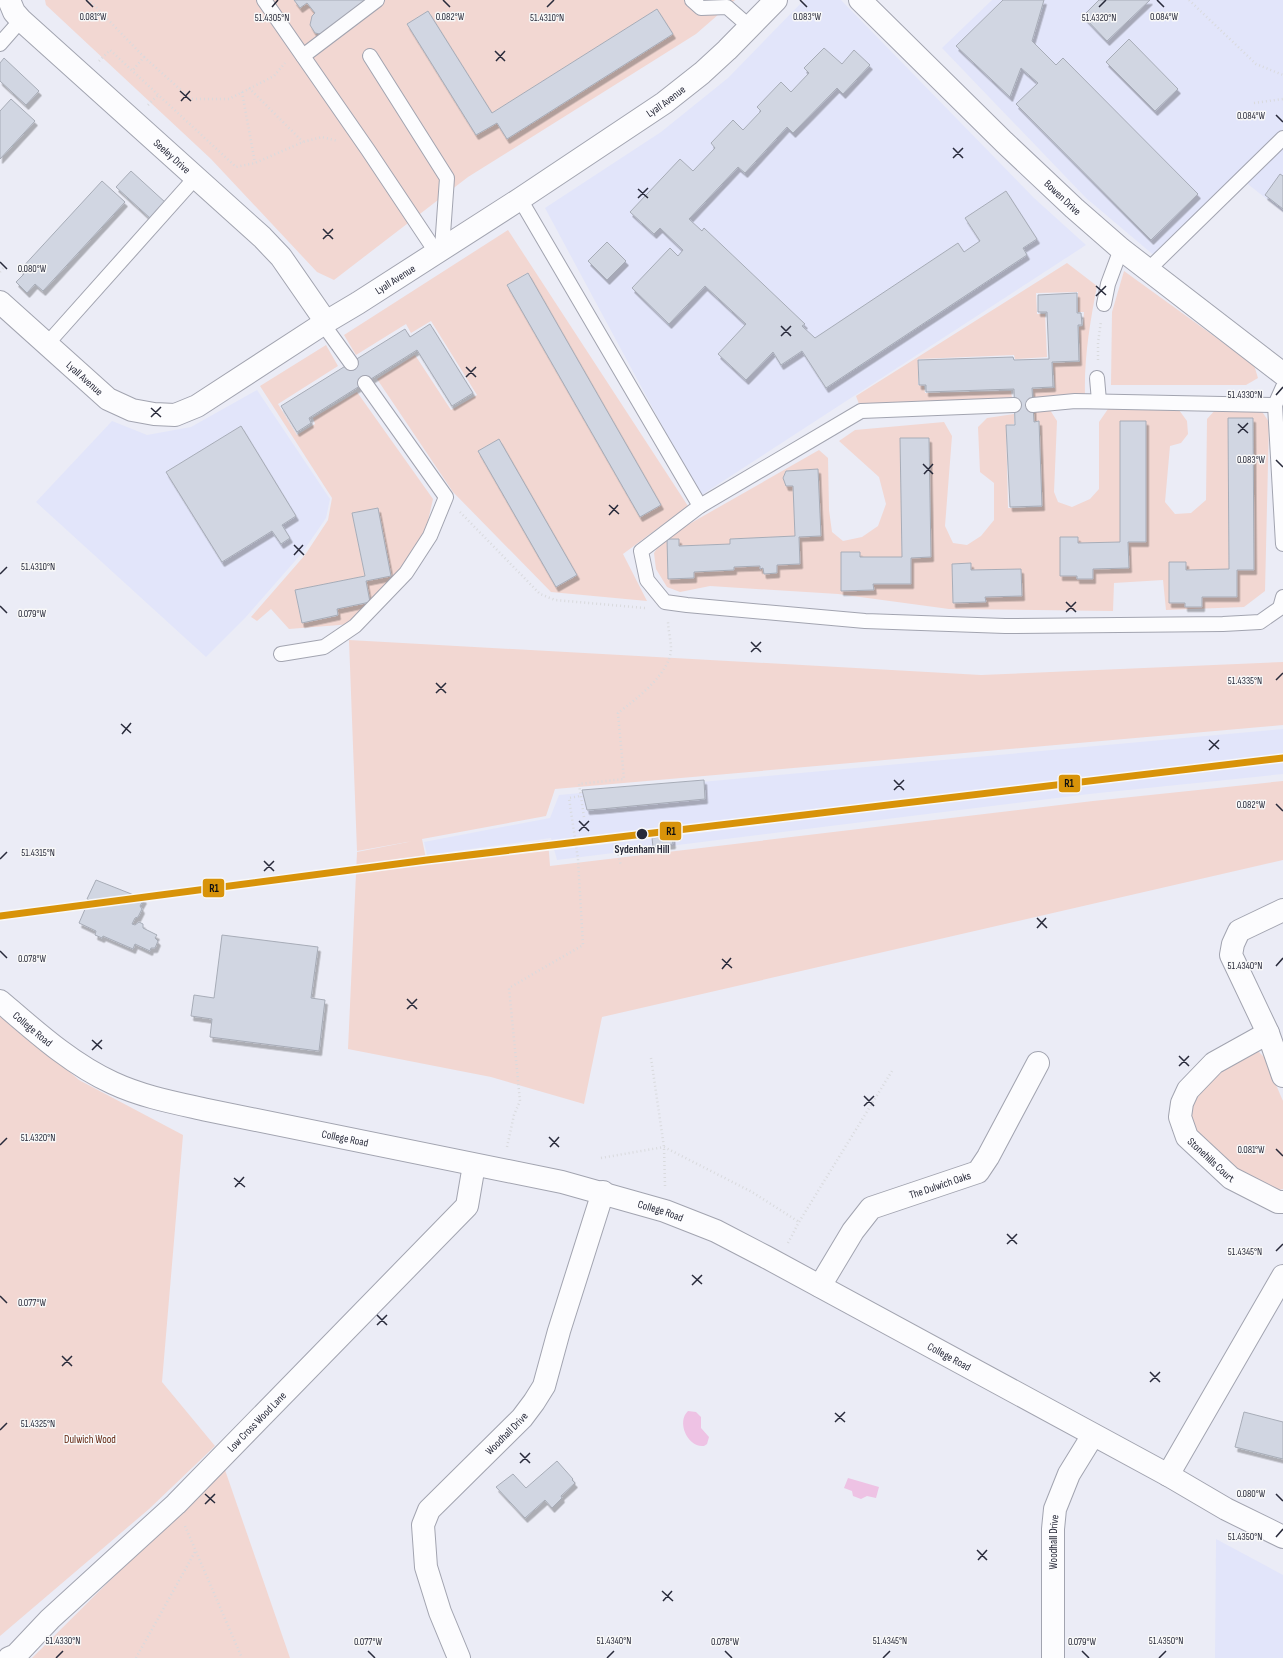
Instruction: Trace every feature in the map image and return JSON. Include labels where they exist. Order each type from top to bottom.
[{"type":"street","name":"Seeley Drive","points":[[9,0],[14,12],[21,20],[196,177],[281,257],[324,323]]},
{"type":"street","name":"Lyall Avenue","points":[[0,302],[108,399],[132,410],[154,414],[175,415],[197,406],[324,323],[358,303],[520,199],[664,103],[702,73],[776,0]]},
{"type":"street","name":"Bowen Drive","points":[[860,0],[1004,142],[1074,208],[1121,249],[1283,374]]},
{"type":"street","points":[[1283,910],[1239,931],[1233,944],[1232,955],[1268,1033],[1283,1076]]},
{"type":"street","name":"College Road","points":[[0,1001],[77,1064],[114,1084],[160,1099],[474,1165],[518,1172],[603,1192],[665,1211],[716,1231],[1168,1475],[1226,1509],[1283,1537]]},
{"type":"street","name":"Stonehills Court","points":[[1268,1033],[1214,1063],[1188,1090],[1182,1103],[1180,1117],[1187,1137],[1231,1178],[1278,1202],[1283,1202]]},
{"type":"street","name":"The Dulwich Oaks","points":[[820,1286],[853,1231],[871,1208],[978,1172],[988,1157],[1038,1063]]},
{"type":"street","name":"Low Cross Wood Lane","points":[[9,1658],[16,1655],[50,1619],[176,1504],[467,1206],[474,1165]]},
{"type":"street","name":"Woodhall Drive","points":[[458,1658],[440,1612],[426,1567],[423,1525],[429,1510],[513,1427],[534,1402],[544,1386],[559,1331],[603,1192]]},
{"type":"street","points":[[1168,1475],[1283,1276]]},
{"type":"street","name":"Woodhall Drive","points":[[1053,1658],[1053,1529],[1055,1509],[1069,1474],[1093,1435]]},
{"type":"lane","points":[[264,0],[439,250]]},
{"type":"lane","points":[[300,53],[377,0]]},
{"type":"lane","points":[[692,0],[700,8],[727,7],[750,27]]},
{"type":"lane","points":[[0,44],[21,20]]},
{"type":"lane","points":[[370,56],[447,178],[439,250]]},
{"type":"lane","points":[[1148,270],[1283,138]]},
{"type":"lane","points":[[47,344],[196,177]]},
{"type":"lane","points":[[520,199],[700,506]]},
{"type":"lane","points":[[1104,304],[1108,284],[1121,249]]},
{"type":"lane","points":[[324,323],[350,363]]},
{"type":"lane","points":[[1097,378],[1099,401]]},
{"type":"lane","points":[[281,654],[324,647],[355,626],[406,573],[430,536],[446,497],[365,383]]},
{"type":"lane","points":[[1283,387],[1275,405],[1283,544]]},
{"type":"lane","points":[[1033,405],[1075,401],[1275,405]]},
{"type":"lane","points":[[1014,406],[861,411],[700,506],[641,551],[647,580],[665,602],[865,622],[1005,626],[1223,624],[1260,622],[1280,608],[1283,597]]},
{"type":"path","points":[[87,0],[93,4],[144,57],[191,99],[229,99],[274,76],[300,53]]},
{"type":"path","points":[[1189,0],[1256,64],[1283,75]]},
{"type":"path","points":[[110,50],[236,168],[255,163],[303,142],[322,137],[368,150]]},
{"type":"path","points":[[133,70],[144,57]]},
{"type":"path","points":[[249,88],[303,142]]},
{"type":"path","points":[[242,92],[255,163]]},
{"type":"path","points":[[1254,104],[1283,99]]},
{"type":"path","points":[[0,272],[4,267]]},
{"type":"path","points":[[1097,378],[1098,342],[1104,304]]},
{"type":"path","points":[[446,497],[540,594],[555,600],[646,608]]},
{"type":"path","points":[[584,817],[578,784],[624,779],[618,713],[645,691],[664,668],[671,650],[668,629]]},
{"type":"path","points":[[507,1150],[512,1121],[520,1101],[509,988],[583,945],[578,857],[568,798],[580,796]]},
{"type":"path","points":[[616,842],[621,866]]},
{"type":"path","points":[[651,1058],[664,1147],[665,1211]]},
{"type":"path","points":[[777,1263],[798,1222],[892,1071]]},
{"type":"path","points":[[601,1158],[664,1147],[752,1192],[798,1222]]},
{"type":"path","points":[[176,1504],[242,1658]]},
{"type":"path","points":[[136,1658],[196,1550]]},
{"type":"shaded area","points":[[804,0],[841,0],[1034,198],[1086,245],[700,496],[545,208],[661,132],[728,78]]},
{"type":"shaded area","points":[[992,0],[1283,0],[1283,212],[1244,181],[1163,263],[1086,198],[942,48]]},
{"type":"shaded area","points":[[257,390],[330,499],[326,518],[302,553],[245,618],[206,657],[36,502],[112,421],[147,435],[191,427]]},
{"type":"shaded area","points":[[1283,729],[1283,774],[1089,794],[557,860],[551,838],[427,855],[424,842],[550,818],[559,795]]},
{"type":"shaded area","points":[[688,1411],[696,1412],[701,1417],[701,1428],[709,1437],[707,1444],[704,1446],[698,1446],[693,1443],[686,1433],[683,1421]]},
{"type":"shaded area","points":[[848,1478],[879,1487],[876,1498],[867,1496],[861,1499],[853,1496],[852,1491],[844,1488]]},
{"type":"shaded area","points":[[1216,1539],[1283,1575],[1283,1658],[1215,1658]]},
{"type":"green space","points":[[45,0],[294,0],[307,3],[315,13],[312,16],[368,0],[735,0],[696,34],[468,177],[334,280],[317,272],[211,159],[46,5]],"holes":[[[657,9],[673,34],[507,139],[497,123],[476,135],[407,24],[428,11],[492,113]]]},
{"type":"green space","points":[[508,230],[688,506],[623,554],[647,601],[551,592],[453,492],[377,379],[415,355],[451,410],[477,395],[431,321],[411,333],[406,324],[356,355],[344,335]],"holes":[[[527,273],[660,505],[640,517],[507,285]],[[499,439],[556,586],[478,451]]]},
{"type":"green space","points":[[1067,263],[1097,286],[1085,367],[1085,395],[1034,399],[1033,389],[1055,388],[1053,363],[1080,362],[1079,327],[1083,326],[1084,312],[1078,312],[1078,292],[1036,293],[1037,314],[1045,314],[1047,357],[1015,359],[1014,355],[918,359],[918,385],[924,386],[925,393],[1011,391],[1012,398],[859,404],[856,396]]},
{"type":"green space","points":[[1124,271],[1254,365],[1258,378],[1246,385],[1111,385],[1112,312]]},
{"type":"green space","points":[[326,345],[338,366],[278,404],[297,435],[315,424],[313,418],[357,392],[433,499],[425,534],[402,571],[352,624],[289,629],[271,609],[257,621],[251,617],[305,555],[328,520],[332,498],[260,386]],"holes":[[[378,508],[391,576],[366,581],[370,603],[337,609],[338,616],[302,623],[295,590],[365,576],[352,513]]]},
{"type":"green space","points":[[1108,409],[1179,410],[1187,421],[1188,434],[1181,443],[1170,446],[1165,502],[1175,514],[1191,513],[1206,500],[1207,419],[1216,409],[1261,410],[1269,422],[1265,591],[1244,607],[1166,610],[1163,580],[1114,583],[1113,611],[949,609],[838,594],[710,586],[680,592],[667,587],[656,569],[654,553],[663,539],[819,450],[828,458],[829,510],[832,532],[843,541],[862,537],[878,526],[886,504],[879,477],[839,441],[855,430],[944,422],[952,436],[945,526],[953,543],[967,545],[981,536],[994,520],[994,483],[980,472],[978,427],[987,418],[1014,414],[1014,424],[1006,425],[1008,508],[1042,507],[1039,421],[1034,421],[1034,411],[1050,410],[1057,421],[1054,492],[1058,502],[1072,507],[1090,499],[1099,489],[1099,422]],"holes":[[[1228,418],[1253,418],[1254,570],[1237,570],[1237,597],[1202,597],[1202,607],[1185,607],[1185,603],[1169,603],[1169,562],[1186,562],[1186,570],[1229,569]],[[1120,421],[1145,421],[1146,542],[1128,542],[1128,568],[1093,569],[1093,579],[1077,579],[1060,537],[1077,537],[1078,543],[1120,542]],[[929,438],[931,557],[911,558],[911,583],[873,584],[873,590],[841,591],[841,552],[860,552],[860,557],[902,557],[900,439]],[[818,469],[799,537],[800,564],[777,565],[777,573],[764,574],[763,568],[760,569],[760,566],[734,567],[733,570],[694,572],[694,578],[669,579],[667,539],[679,539],[679,546],[730,544],[730,539],[795,536],[793,486],[783,478],[786,471]],[[970,563],[971,570],[1021,569],[1022,596],[985,597],[985,602],[953,603],[952,564]]]},
{"type":"green space","points":[[349,640],[981,675],[1283,662],[1283,725],[555,789],[546,816],[422,839],[426,859],[548,840],[550,866],[1093,801],[1283,781],[1283,860],[602,1017],[584,1104],[491,1077],[348,1049],[357,852],[413,841],[357,851]]},
{"type":"green space","name":"Dulwich Wood","points":[[0,1012],[79,1080],[183,1135],[162,1382],[215,1446],[149,1509],[0,1636]]},
{"type":"green space","points":[[1251,1052],[1259,1052],[1264,1057],[1283,1101],[1283,1189],[1278,1190],[1256,1184],[1210,1149],[1194,1127],[1190,1111],[1201,1090],[1216,1074]]},
{"type":"green space","points":[[224,1467],[290,1658],[32,1658]]},
{"type":"building","points":[[294,0],[368,0],[330,27],[325,35],[315,33],[310,25],[312,16],[315,13],[307,3],[300,8]]},
{"type":"building","points":[[1003,0],[1044,0],[1032,41],[1056,65],[1063,58],[1198,194],[1151,240],[1016,104],[1038,83],[1021,68],[1010,97],[956,46]]},
{"type":"building","points":[[1099,0],[1150,0],[1107,41],[1083,16]]},
{"type":"building","points":[[657,9],[673,34],[507,139],[497,123],[476,135],[407,24],[428,11],[492,113]]},
{"type":"building","points":[[1129,39],[1178,89],[1155,111],[1106,62]]},
{"type":"building","points":[[824,48],[842,64],[854,50],[870,65],[843,94],[837,88],[793,133],[787,127],[745,173],[738,167],[689,219],[702,231],[704,228],[805,324],[802,326],[815,338],[958,243],[964,252],[980,241],[965,218],[1006,191],[1037,239],[1023,248],[1027,255],[826,388],[802,351],[781,365],[773,352],[746,380],[718,354],[746,324],[705,286],[669,324],[632,288],[670,248],[678,256],[683,250],[660,228],[654,234],[630,212],[680,159],[693,171],[715,148],[711,143],[733,120],[743,130],[761,111],[757,107],[781,82],[791,92],[809,73],[804,68]]},
{"type":"building","points":[[4,58],[39,91],[26,105],[0,81],[0,63]]},
{"type":"building","points":[[11,99],[35,121],[0,159],[0,111]]},
{"type":"building","points":[[131,171],[166,203],[151,219],[116,187]]},
{"type":"building","points":[[1280,174],[1283,176],[1283,209],[1265,195]]},
{"type":"building","points":[[102,181],[125,202],[43,291],[35,284],[27,293],[16,282],[24,274],[20,270]]},
{"type":"building","points":[[607,242],[626,261],[607,280],[588,261]]},
{"type":"building","points":[[528,273],[661,505],[640,517],[507,285]]},
{"type":"building","points":[[1077,293],[1077,313],[1081,313],[1082,325],[1078,325],[1079,361],[1052,362],[1053,387],[1032,388],[1034,422],[1039,421],[1042,506],[1010,507],[1006,425],[1015,425],[1014,389],[926,392],[926,385],[919,385],[918,360],[1013,357],[1014,360],[1049,359],[1047,312],[1038,312],[1038,295]]},
{"type":"building","points":[[430,324],[473,393],[452,406],[417,350],[309,418],[311,423],[297,432],[281,406],[405,329],[410,337]]},
{"type":"building","points":[[1228,418],[1253,418],[1254,570],[1237,570],[1237,597],[1202,597],[1202,607],[1185,607],[1185,603],[1169,603],[1169,562],[1186,562],[1186,570],[1229,569]]},
{"type":"building","points":[[1120,421],[1146,421],[1146,542],[1128,542],[1129,568],[1093,569],[1093,579],[1077,579],[1077,576],[1060,576],[1060,537],[1078,537],[1078,543],[1120,542]]},
{"type":"building","points":[[241,426],[296,516],[282,525],[290,538],[281,544],[272,531],[222,562],[166,472]]},
{"type":"building","points":[[900,438],[929,438],[931,557],[911,558],[911,584],[873,584],[874,590],[841,591],[841,552],[860,552],[860,557],[902,557]]},
{"type":"building","points":[[499,439],[577,575],[556,587],[478,451]]},
{"type":"building","points":[[818,469],[821,536],[799,537],[800,564],[777,565],[777,573],[764,574],[763,568],[760,569],[760,566],[734,567],[734,570],[694,572],[694,578],[668,579],[667,539],[679,539],[679,546],[730,544],[730,539],[795,536],[793,486],[786,486],[783,478],[786,471]]},
{"type":"building","points":[[378,508],[391,576],[366,581],[370,602],[337,609],[338,615],[302,623],[295,590],[365,576],[352,513]]},
{"type":"building","points":[[971,563],[971,570],[1021,569],[1022,596],[985,597],[986,602],[953,603],[952,564]]},
{"type":"building","points":[[704,780],[705,799],[601,809],[587,810],[582,790]]},
{"type":"building","points":[[672,836],[673,844],[653,847],[652,838]]},
{"type":"building","points":[[96,880],[144,899],[140,906],[142,909],[132,924],[135,925],[139,922],[143,924],[143,928],[157,935],[155,938],[158,941],[155,948],[151,948],[150,951],[135,944],[133,949],[103,936],[102,938],[95,935],[96,931],[79,923],[89,900],[87,899]]},
{"type":"building","points":[[222,935],[318,947],[311,998],[325,1000],[319,1051],[210,1037],[212,1019],[191,1016],[194,995],[214,998]]},
{"type":"building","points":[[1244,1412],[1283,1422],[1283,1459],[1235,1447]]},
{"type":"building","points":[[557,1461],[575,1483],[561,1496],[562,1498],[552,1508],[545,1500],[525,1518],[496,1487],[513,1474],[526,1488]]},
{"type":"transit line","name":"R1","points":[[0,916],[427,860],[1283,758]]},
{"type":"place","name":"Sydenham Hill","points":[[642,834]]}]
